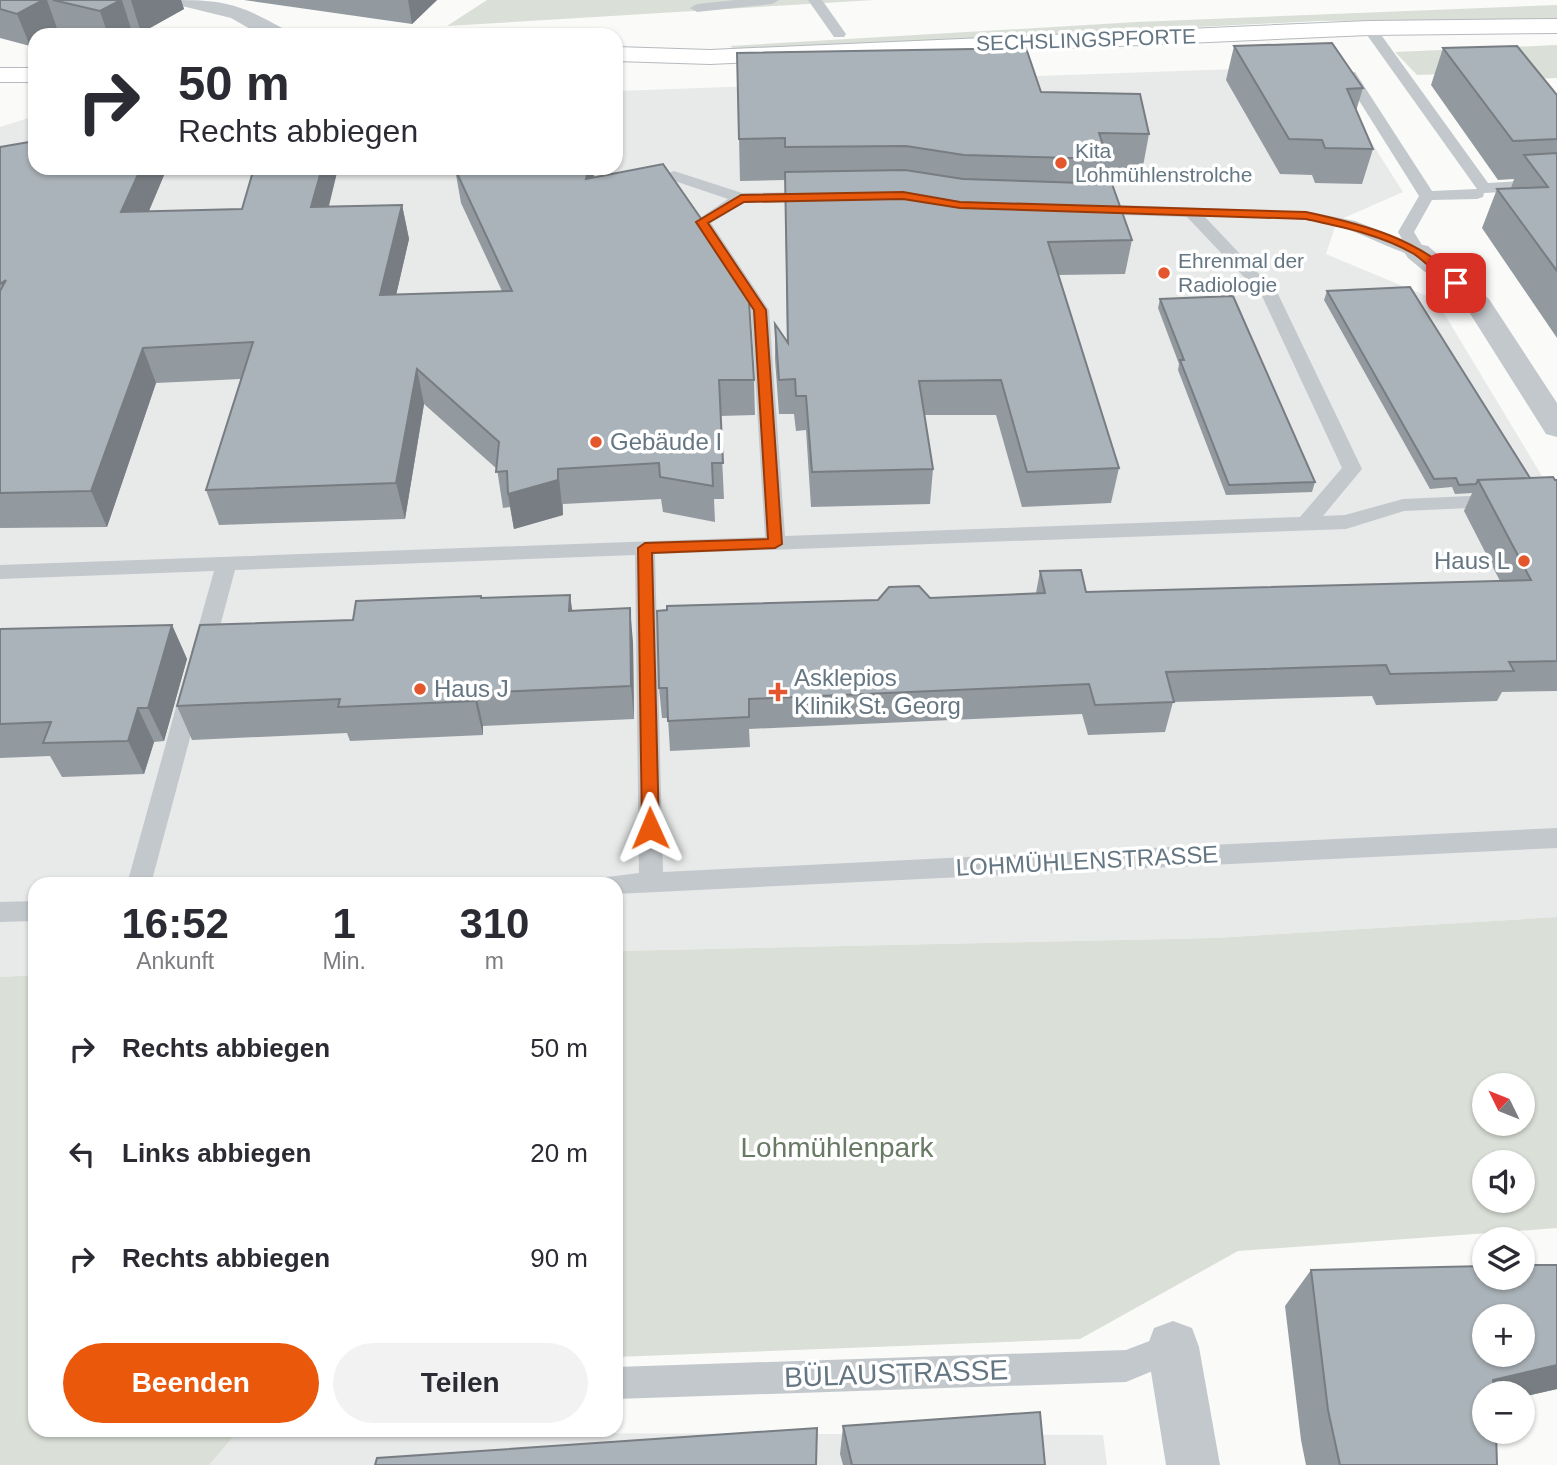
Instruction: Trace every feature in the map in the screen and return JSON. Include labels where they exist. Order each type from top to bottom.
[{"type":"main road","name":"SECHSLINGSPFORTE","points":[[623,46],[1080,19]]},
{"type":"main road","name":"SECHSLINGSPFORTE","points":[[623,54],[710,57],[1368,28],[1557,26]]},
{"type":"main road","points":[[0,75],[28,75]]},
{"type":"street","points":[[186,0],[213,3],[241,24]]},
{"type":"street","points":[[1418,252],[1475,299],[1557,426]]},
{"type":"street","points":[[1173,1347],[1193,1465]]},
{"type":"lane","points":[[697,8],[772,0]]},
{"type":"lane","points":[[815,0],[839,34]]},
{"type":"lane","points":[[1368,28],[1484,188],[1557,184]]},
{"type":"lane","points":[[1350,75],[1427,196]]},
{"type":"lane","points":[[674,176],[741,198],[836,197]]},
{"type":"lane","points":[[1427,196],[1477,194]]},
{"type":"lane","points":[[1418,252],[1406,232],[1427,196]]},
{"type":"lane","points":[[741,198],[702,222],[760,310],[775,544]]},
{"type":"lane","points":[[1069,208],[1306,216],[1328,219],[1369,231],[1418,252]]},
{"type":"lane","points":[[1191,212],[1270,294],[1352,469],[1306,523]]},
{"type":"lane","points":[[0,572],[1346,522],[1403,505],[1557,498]]},
{"type":"lane","points":[[645,548],[651,883]]},
{"type":"lane","points":[[141,877],[226,565]]},
{"type":"lane","name":"LOHMÜHLENSTRASSE","points":[[623,884],[1557,838]]},
{"type":"lane","points":[[0,912],[28,911]]},
{"type":"lane","name":"BÜLAUSTRASSE","points":[[623,1383],[1126,1366],[1173,1347]]},
{"type":"shaded area","name":"Asklepios Klinik St. Georg","points":[[1323,66],[1403,192],[1337,221],[1326,254],[1436,300],[1557,501],[1557,917],[1214,938],[623,951],[623,877],[28,877],[28,975],[0,977],[0,127],[28,118],[28,175],[623,175],[623,91]]},
{"type":"shaded area","points":[[623,1433],[1103,1435],[1107,1465],[209,1465],[233,1437],[623,1437]]},
{"type":"green space","points":[[487,0],[874,0],[447,26]]},
{"type":"green space","points":[[1557,5],[1557,19],[1319,21],[736,50],[730,46],[1137,22]]},
{"type":"green space","points":[[1557,45],[1557,78],[1475,81],[1471,73],[1417,75],[1395,52]]},
{"type":"green space","name":"Lohmühlenpark","points":[[1557,917],[1557,1228],[1472,1227],[1472,1234],[1238,1251],[1080,1339],[623,1357],[623,951],[1214,938]]},
{"type":"green space","points":[[28,975],[28,1437],[233,1437],[209,1465],[0,1465],[0,977]]},
{"type":"building","points":[[0,0],[43,0],[17,14],[0,9]]},
{"type":"building","points":[[53,0],[121,0],[100,11]]},
{"type":"building","points":[[1332,43],[1363,88],[1347,89],[1373,149],[1325,148],[1322,140],[1289,139],[1234,46]]},
{"type":"building","points":[[1517,46],[1557,95],[1557,139],[1513,141],[1443,48]]},
{"type":"building","points":[[1026,48],[1041,92],[1140,94],[1149,134],[1099,133],[1108,159],[964,155],[906,146],[785,147],[785,138],[739,139],[737,53]]},
{"type":"building","points":[[28,142],[28,175],[138,175],[121,212],[242,209],[252,175],[320,175],[311,207],[402,205],[380,295],[512,291],[458,175],[587,175],[586,179],[623,175],[623,172],[663,164],[748,286],[754,380],[719,380],[723,463],[712,463],[713,486],[660,477],[659,463],[558,469],[558,480],[508,494],[507,471],[496,472],[499,442],[417,369],[396,483],[206,490],[253,342],[143,348],[91,491],[0,493],[0,291],[6,280],[0,284],[0,147]]},
{"type":"building","points":[[1557,153],[1557,271],[1497,189],[1548,187],[1524,155]]},
{"type":"building","points":[[905,170],[963,179],[1112,184],[1132,240],[1048,242],[1119,468],[1027,472],[1001,380],[919,381],[933,469],[812,472],[806,396],[796,396],[795,379],[779,380],[775,324],[788,343],[785,172]]},
{"type":"building","points":[[1410,287],[1530,478],[1478,480],[1476,484],[1459,485],[1456,478],[1434,479],[1327,291]]},
{"type":"building","points":[[1233,296],[1315,482],[1229,485],[1180,360],[1184,360],[1160,299]]},
{"type":"building","points":[[1553,477],[1557,480],[1557,661],[1509,662],[1514,671],[1390,674],[1386,665],[1166,672],[1174,702],[1095,705],[1089,684],[749,699],[749,717],[668,721],[667,688],[659,688],[657,611],[667,610],[667,606],[878,600],[889,587],[919,586],[930,598],[1045,593],[1040,571],[1081,570],[1086,592],[1531,580],[1478,480]]},
{"type":"building","points":[[570,595],[569,611],[630,608],[631,686],[476,693],[475,701],[338,707],[340,699],[177,706],[200,625],[353,620],[356,601]]},
{"type":"building","points":[[172,625],[148,708],[138,708],[128,741],[43,743],[51,722],[0,724],[0,629]]},
{"type":"building","points":[[1535,1265],[1557,1265],[1557,1365],[1493,1381],[1472,1381],[1472,1444],[1496,1444],[1497,1465],[1340,1465],[1328,1410],[1311,1270],[1472,1266],[1472,1290],[1535,1290]]},
{"type":"building","points":[[1040,1412],[1045,1465],[852,1465],[843,1426]]},
{"type":"building","points":[[817,1428],[816,1465],[375,1465],[377,1458]]},
{"type":"place","name":"Kita Lohmühlenstrolche","points":[[1061,163]]},
{"type":"place","name":"Ehrenmal der Radiologie","points":[[1164,273]]},
{"type":"place","name":"Gebäude I","points":[[596,442]]},
{"type":"place","name":"Haus L","points":[[1524,561]]},
{"type":"place","name":"Haus J","points":[[420,689]]},
{"type":"place","name":"Asklepios Klinik St. Georg","points":[[778,692]]},
{"type":"route","points":[[650,828],[645,548],[775,544],[760,310],[702,222],[741,198],[903,196],[960,205],[1306,216],[1328,219],[1369,231],[1418,252],[1456,283]]}]
